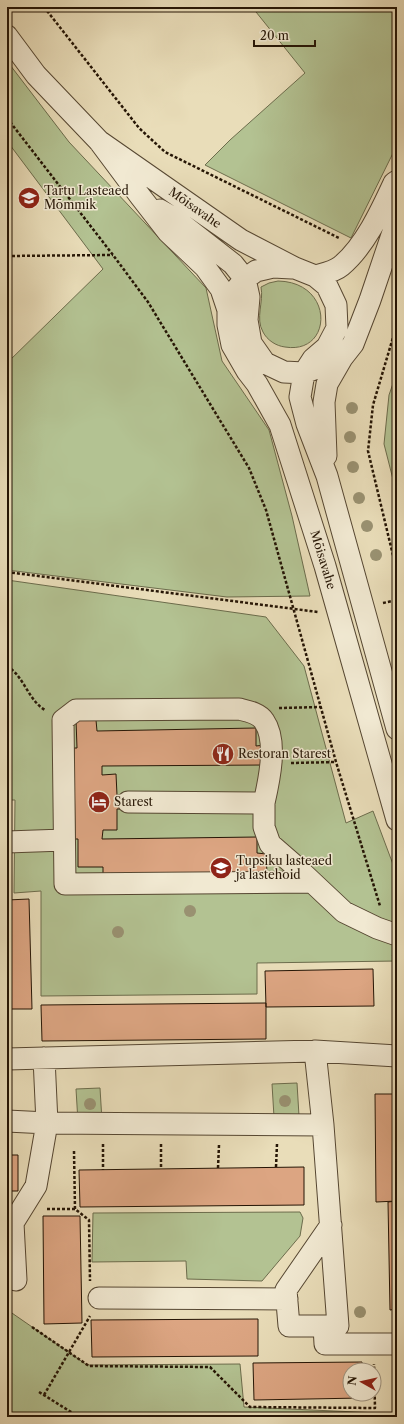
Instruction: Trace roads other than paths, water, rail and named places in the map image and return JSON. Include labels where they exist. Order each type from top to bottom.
[{"type":"street","name":"Mõisavahe","points":[[7,36],[36,75],[99,141],[168,232],[204,267],[221,289],[228,310],[228,325],[232,345],[247,371],[257,384],[280,425],[325,566],[397,820]]},
{"type":"street","name":"Mõisavahe","points":[[99,141],[241,240],[295,268],[315,276],[327,286],[336,305],[336,328],[327,347],[313,359],[304,373],[300,397],[307,424],[327,476],[397,729]]},
{"type":"street","points":[[315,276],[340,268],[356,251],[377,219],[394,183],[397,181]]},
{"type":"street","name":"Mõisavahe","points":[[140,196],[174,218],[233,264],[245,279],[249,297],[246,320],[251,343],[265,363],[284,372],[304,373]]},
{"type":"street","points":[[327,476],[324,402],[327,384],[342,358],[353,344],[370,300],[397,220]]},
{"type":"street","name":"Mõisavahe","points":[[228,310],[234,292],[245,279],[256,272],[273,266],[295,268]]},
{"type":"street","points":[[304,373],[342,358]]},
{"type":"street","points":[[312,882],[65,884],[63,720],[76,710],[239,709],[251,712],[263,720],[269,730],[271,764],[264,803],[264,827],[270,844],[312,882],[344,912],[392,934]]},
{"type":"street","points":[[128,802],[264,803]]},
{"type":"street","points":[[7,842],[64,840]]},
{"type":"street","points":[[7,1059],[315,1051],[397,1056]]},
{"type":"street","points":[[315,1051],[323,1125],[331,1225],[338,1326],[289,1326],[286,1290],[331,1225]]},
{"type":"street","points":[[16,1280],[13,1223],[36,1186],[47,1123],[44,1058]]},
{"type":"street","points":[[7,1121],[47,1123],[323,1125]]},
{"type":"street","points":[[95,1290],[287,1299]]},
{"type":"street","points":[[324,1326],[325,1344],[397,1344]]},
{"type":"place","name":"Tartu Lasteaed Mõmmik","points":[[29,198]]},
{"type":"place","name":"Restoran Starest","points":[[223,754]]},
{"type":"place","name":"Starest","points":[[99,802]]},
{"type":"place","name":"Tupsiku lasteaed ja lastehoid","points":[[221,868]]}]
